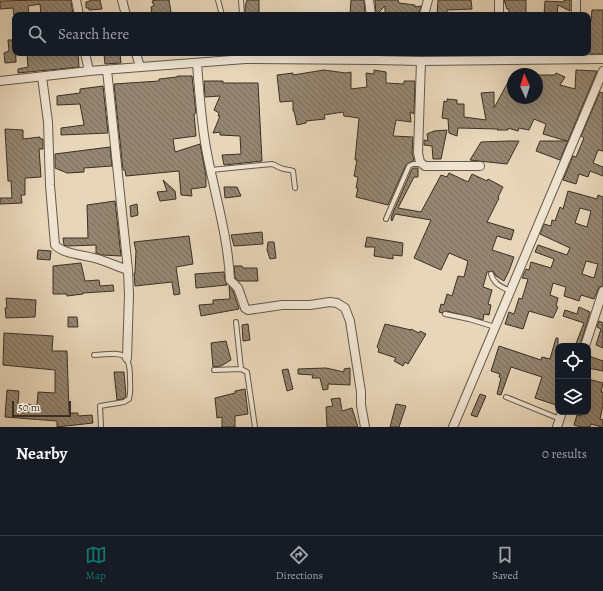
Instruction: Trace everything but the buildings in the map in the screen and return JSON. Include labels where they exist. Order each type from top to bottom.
[{"type":"street","points":[[76,0],[78,12]]},
{"type":"street","points":[[122,0],[125,12]]},
{"type":"street","points":[[369,0],[371,12]]},
{"type":"street","points":[[425,12],[428,0]]},
{"type":"street","points":[[499,0],[499,12]]},
{"type":"street","points":[[576,0],[576,12]]},
{"type":"street","points":[[86,56],[89,71]]},
{"type":"street","points":[[137,56],[140,67]]},
{"type":"street","points":[[0,81],[244,56],[375,56],[404,57],[421,61],[501,56],[575,56],[603,59]]},
{"type":"street","points":[[421,61],[418,160],[424,166],[480,166]]},
{"type":"street","points":[[196,62],[206,147],[229,256],[230,280],[238,288],[245,308],[248,310],[282,305],[310,305],[330,302],[337,303],[344,308],[350,321],[365,427]]},
{"type":"street","points":[[107,70],[128,270],[129,295],[126,358]]},
{"type":"street","points":[[452,427],[603,71]]},
{"type":"street","points":[[42,77],[48,122],[50,185],[56,245],[59,249],[100,259],[128,270]]},
{"type":"street","points":[[586,343],[603,291]]},
{"type":"street","points":[[557,427],[561,415]]},
{"type":"lane","points":[[218,0],[221,12]]},
{"type":"lane","points":[[241,0],[242,12]]},
{"type":"lane","points":[[211,170],[272,164],[281,169],[289,169],[292,171],[295,188]]},
{"type":"lane","points":[[386,219],[409,166],[413,164],[421,164]]},
{"type":"lane","points":[[491,274],[493,281],[496,284],[510,291]]},
{"type":"lane","points":[[445,314],[469,319],[495,327]]},
{"type":"lane","points":[[236,322],[241,369]]},
{"type":"lane","points":[[94,355],[118,354],[126,358],[130,365],[130,397],[124,402],[101,405],[99,408],[101,427]]},
{"type":"lane","points":[[214,370],[245,370],[247,373],[255,427]]},
{"type":"lane","points":[[506,397],[555,413]]}]
